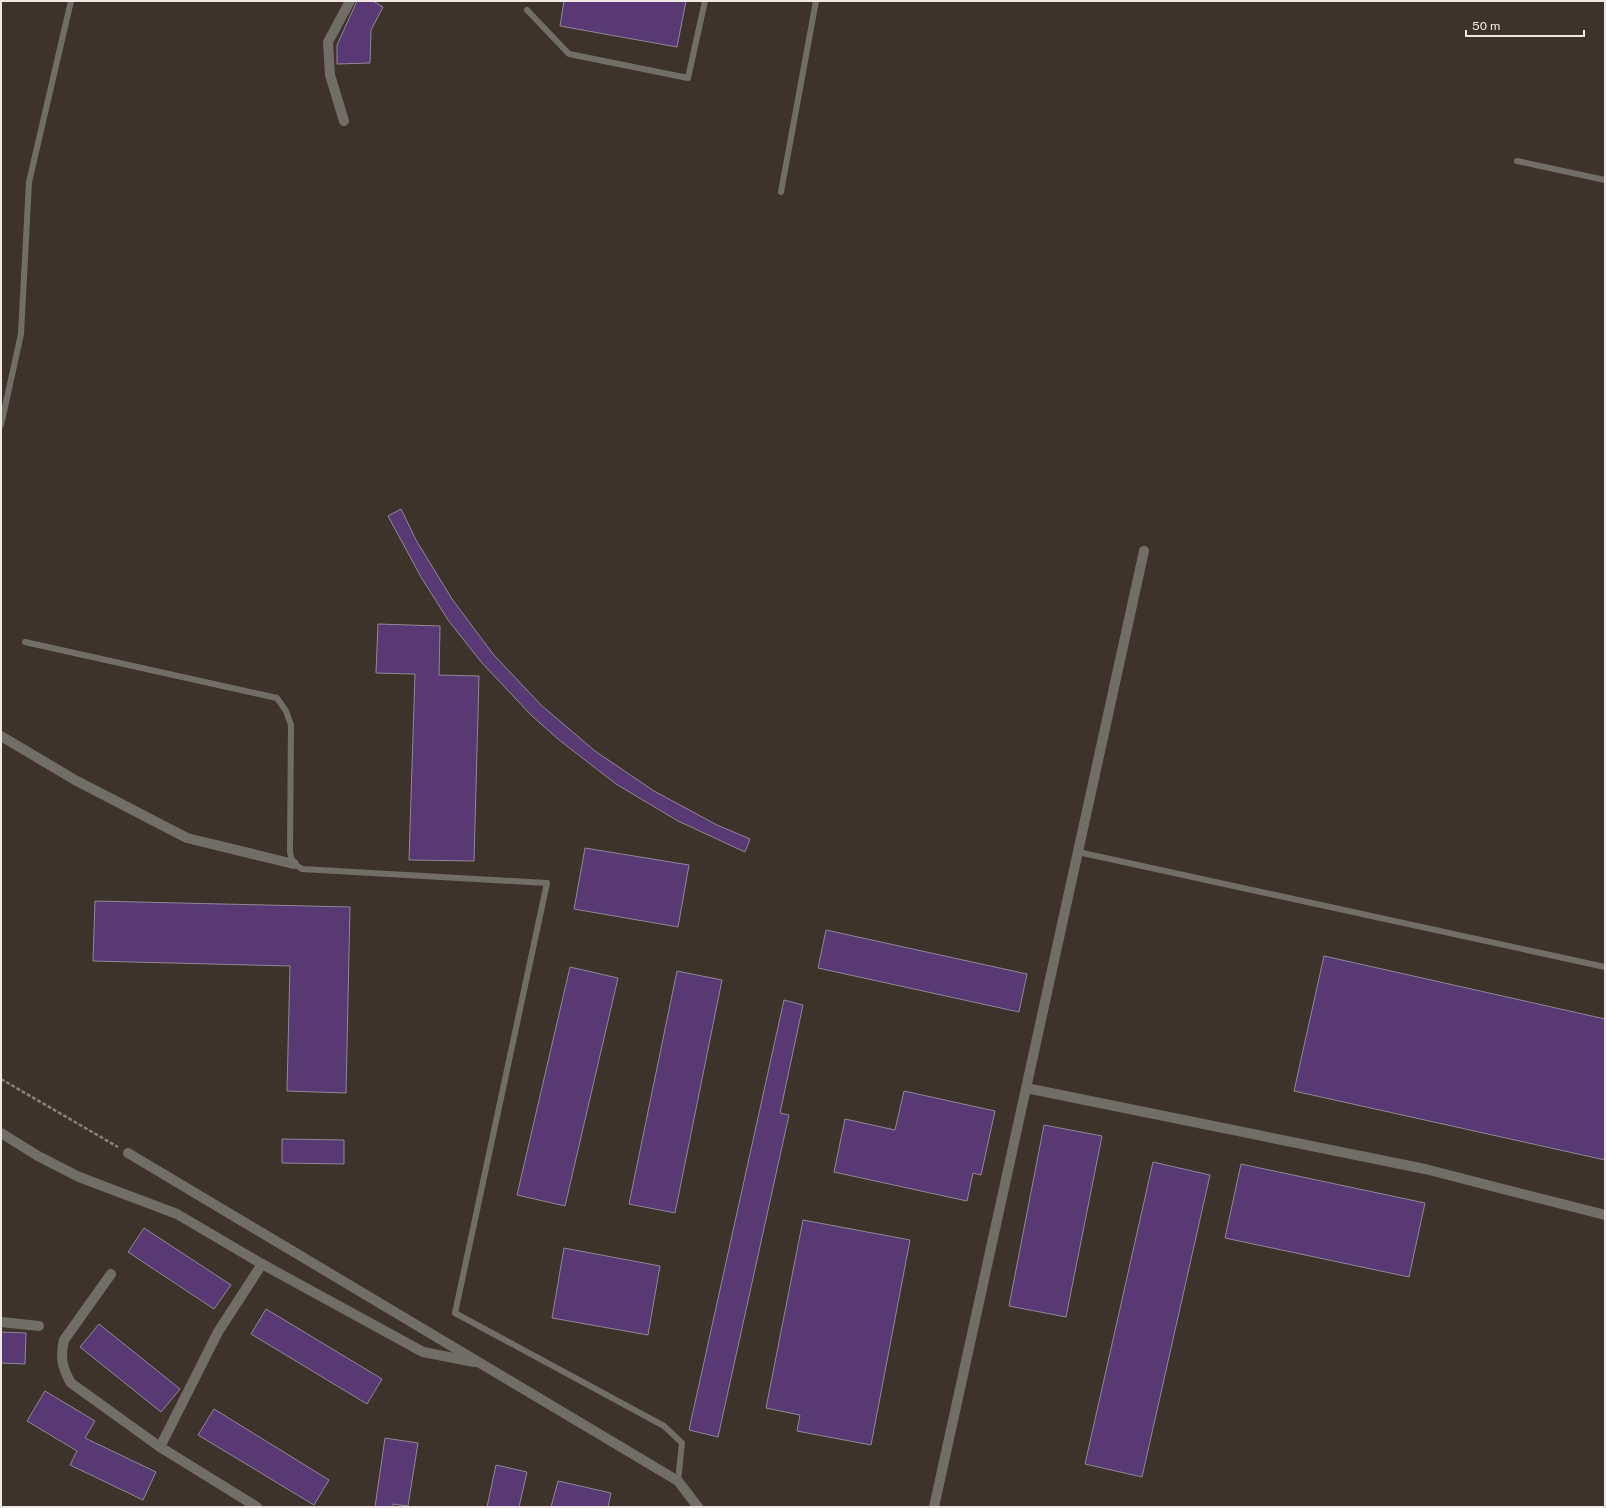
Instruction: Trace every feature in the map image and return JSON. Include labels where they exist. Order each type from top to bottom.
[{"type":"street","points":[[344,121],[330,75],[328,42],[350,1]]},
{"type":"street","points":[[934,1507],[1144,551]]},
{"type":"street","points":[[1,736],[75,780],[187,838],[294,864]]},
{"type":"street","points":[[1026,1088],[1425,1169],[1605,1215]]},
{"type":"street","points":[[1,1133],[38,1156],[79,1177],[177,1214],[262,1264],[423,1352],[481,1363]]},
{"type":"street","points":[[128,1154],[678,1481],[698,1507]]},
{"type":"street","points":[[160,1447],[218,1332],[262,1264]]},
{"type":"street","points":[[111,1274],[64,1340],[61,1351],[61,1362],[71,1383],[160,1447],[257,1507]]},
{"type":"street","points":[[1,1322],[40,1326]]},
{"type":"lane","points":[[1,425],[21,334],[29,182],[71,1]]},
{"type":"lane","points":[[526,10],[569,54],[688,78],[706,1]]},
{"type":"lane","points":[[781,192],[816,1]]},
{"type":"lane","points":[[1517,161],[1605,180]]},
{"type":"lane","points":[[25,642],[277,698],[286,711],[291,725],[290,852],[294,864],[302,869],[547,883],[455,1313],[664,1426],[682,1444],[678,1481]]},
{"type":"lane","points":[[1078,852],[1605,967]]},
{"type":"path","points":[[1,1079],[128,1154]]},
{"type":"building","points":[[357,1],[373,1],[383,7],[371,30],[370,63],[337,64],[337,45]]},
{"type":"building","points":[[564,1],[686,1],[677,47],[560,26]]},
{"type":"building","points":[[401,509],[416,540],[452,599],[493,654],[541,705],[595,751],[654,791],[717,825],[750,839],[745,852],[678,821],[616,784],[558,739],[531,715],[482,663],[448,620],[421,577],[388,516]]},
{"type":"building","points":[[378,624],[440,626],[439,675],[479,676],[474,861],[409,860],[415,674],[376,673]]},
{"type":"building","points":[[585,848],[689,865],[678,927],[574,909]]},
{"type":"building","points":[[95,901],[350,907],[346,1093],[287,1091],[290,966],[93,961]]},
{"type":"building","points":[[826,930],[1027,974],[1019,1012],[818,968]]},
{"type":"building","points":[[1324,956],[1605,1019],[1605,1160],[1294,1091]]},
{"type":"building","points":[[570,967],[618,978],[565,1206],[517,1195]]},
{"type":"building","points":[[677,971],[722,980],[675,1213],[629,1204]]},
{"type":"building","points":[[784,1000],[803,1005],[780,1113],[789,1115],[718,1437],[689,1430]]},
{"type":"building","points":[[904,1091],[995,1111],[981,1175],[973,1173],[967,1201],[834,1172],[845,1119],[895,1130]]},
{"type":"building","points":[[1044,1125],[1102,1136],[1066,1317],[1009,1306]]},
{"type":"building","points":[[282,1139],[344,1140],[344,1164],[282,1163]]},
{"type":"building","points":[[1153,1162],[1210,1175],[1142,1477],[1085,1464]]},
{"type":"building","points":[[1241,1164],[1425,1203],[1409,1277],[1225,1238]]},
{"type":"building","points":[[803,1220],[910,1240],[871,1445],[797,1431],[800,1415],[766,1408]]},
{"type":"building","points":[[144,1228],[231,1285],[214,1309],[128,1252]]},
{"type":"building","points":[[564,1248],[660,1266],[648,1335],[552,1318]]},
{"type":"building","points":[[266,1309],[382,1379],[367,1404],[251,1334]]},
{"type":"building","points":[[99,1324],[180,1389],[161,1412],[80,1347]]},
{"type":"building","points":[[1,1332],[26,1333],[25,1364],[1,1363]]},
{"type":"building","points":[[45,1391],[95,1421],[85,1438],[156,1472],[143,1500],[70,1465],[77,1451],[27,1421]]},
{"type":"building","points":[[214,1409],[329,1480],[314,1505],[198,1435]]},
{"type":"building","points":[[385,1438],[418,1443],[408,1506],[393,1504],[393,1507],[375,1507]]},
{"type":"building","points":[[496,1465],[527,1472],[519,1507],[487,1507]]},
{"type":"building","points":[[558,1481],[611,1493],[608,1507],[551,1507]]}]
